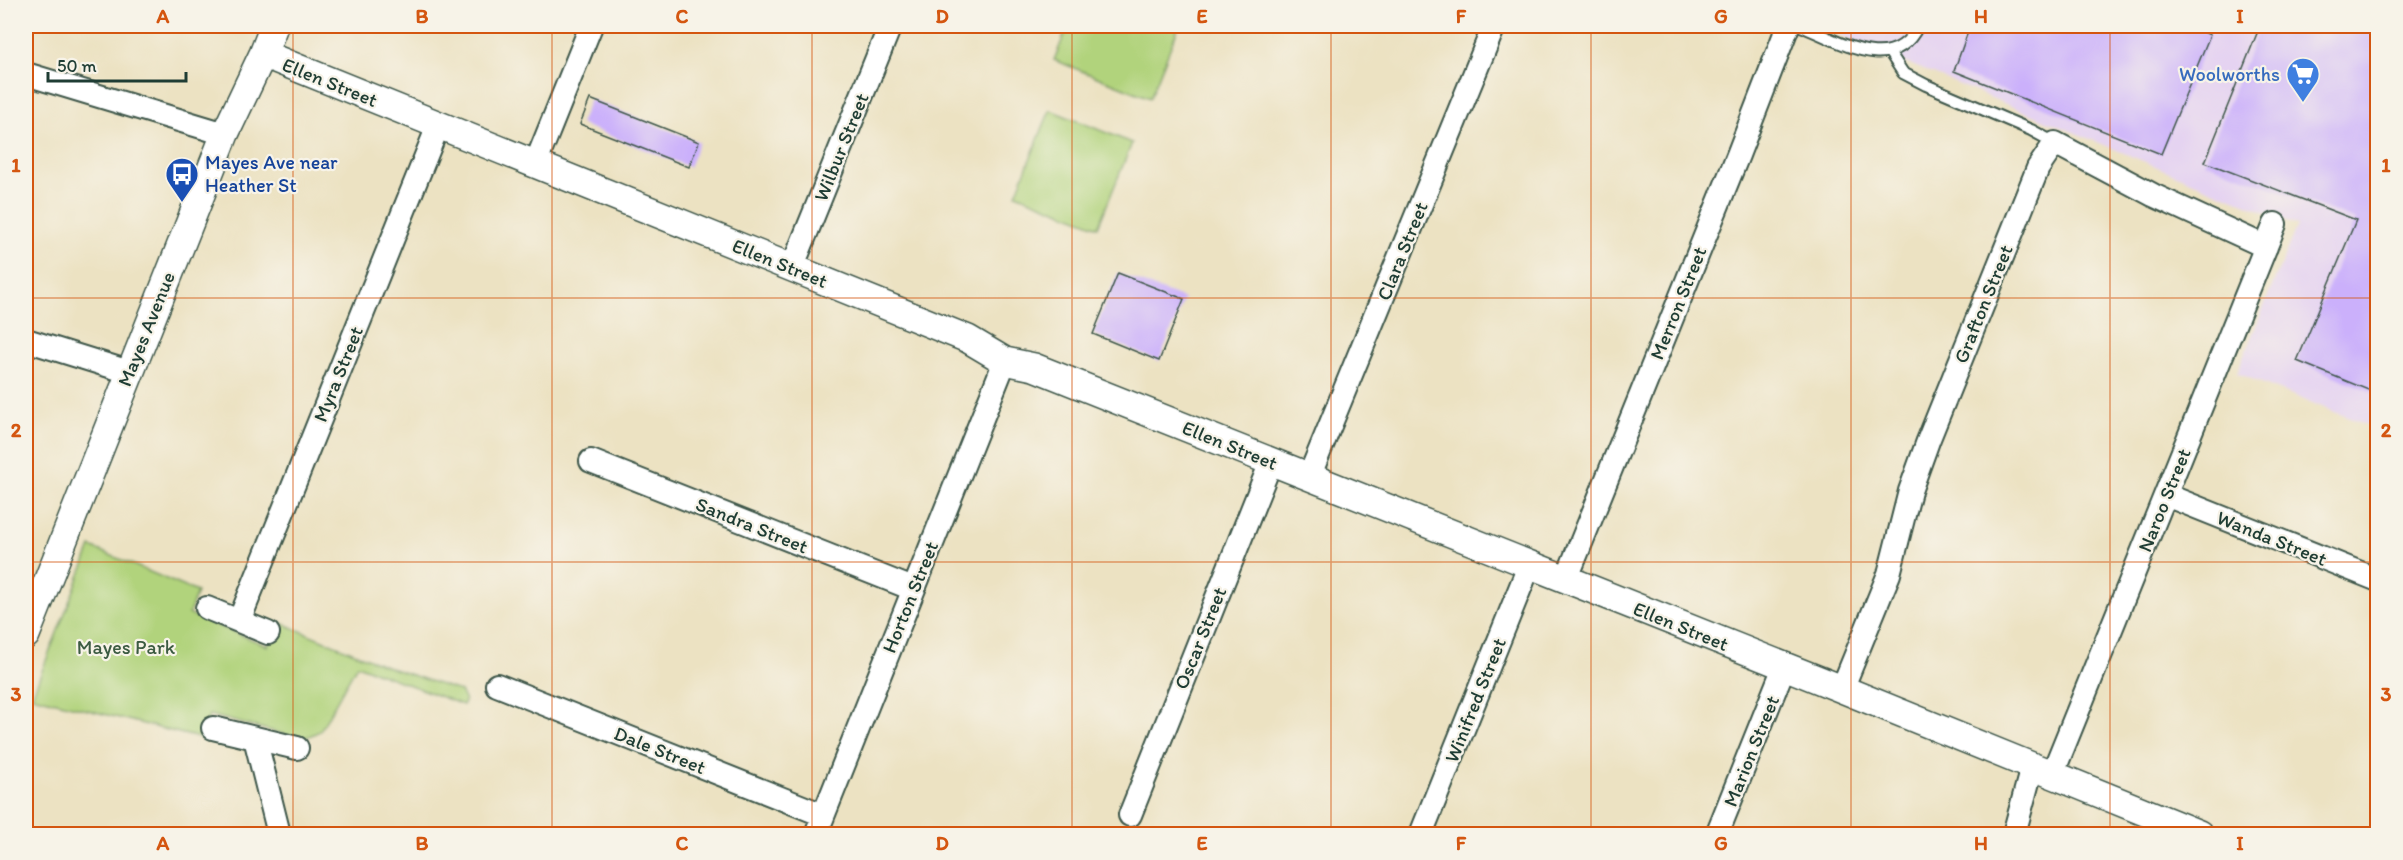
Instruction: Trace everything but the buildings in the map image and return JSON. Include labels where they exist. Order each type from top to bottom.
[{"type":"street","name":"Mayes Avenue","points":[[26,635],[225,134],[274,26]]},
{"type":"street","points":[[535,165],[591,26]]},
{"type":"street","name":"Wilbur Street","points":[[792,268],[890,26]]},
{"type":"street","name":"Clara Street","points":[[1310,477],[1494,26]]},
{"type":"street","name":"Merron Street","points":[[1566,580],[1788,26]]},
{"type":"street","name":"Ellen Street","points":[[263,54],[968,339],[1005,361],[1034,367],[2199,834]]},
{"type":"street","points":[[26,74],[225,134]]},
{"type":"street","name":"Myra Street","points":[[238,621],[438,126]]},
{"type":"street","points":[[2055,143],[2153,195],[2266,247]]},
{"type":"street","name":"Grafton Street","points":[[1842,689],[1889,574],[1910,490],[1928,441],[2038,168],[2055,143]]},
{"type":"street","name":"Naroo Street","points":[[2014,834],[2166,495],[2275,224]]},
{"type":"street","points":[[26,340],[129,372]]},
{"type":"street","name":"Horton Street","points":[[819,825],[1005,361]]},
{"type":"street","name":"Sandra Street","points":[[591,461],[913,589]]},
{"type":"street","name":"Oscar Street","points":[[1130,815],[1270,462]]},
{"type":"street","name":"Wanda Street","points":[[2166,495],[2378,580]]},
{"type":"street","name":"Winifred Street","points":[[1421,834],[1529,566]]},
{"type":"street","points":[[207,608],[268,633]]},
{"type":"street","name":"Marion Street","points":[[1717,834],[1784,667]]},
{"type":"street","name":"Dale Street","points":[[497,685],[819,825]]},
{"type":"street","points":[[213,728],[297,748]]},
{"type":"street","points":[[255,738],[279,834]]},
{"type":"lane","points":[[1801,26],[1872,53],[1890,52],[1912,37],[1918,26]]},
{"type":"lane","points":[[1890,52],[1903,73],[2055,143]]},
{"type":"shaded area","points":[[1818,26],[2377,26],[2377,429],[2237,373],[2297,225]]},
{"type":"green space","points":[[1068,26],[1179,26],[1150,98],[1054,60]]},
{"type":"green space","points":[[1050,110],[1132,143],[1098,227],[1016,194]]},
{"type":"green space","name":"Mayes Park","points":[[91,547],[197,592],[189,614],[268,646],[279,622],[391,668],[460,691],[465,701],[463,705],[357,665],[320,731],[303,739],[209,715],[203,739],[32,696]]},
{"type":"place","name":"Woolworths","points":[[2303,103]]},
{"type":"place","name":"Mayes Ave near Heather St","points":[[182,203]]}]
